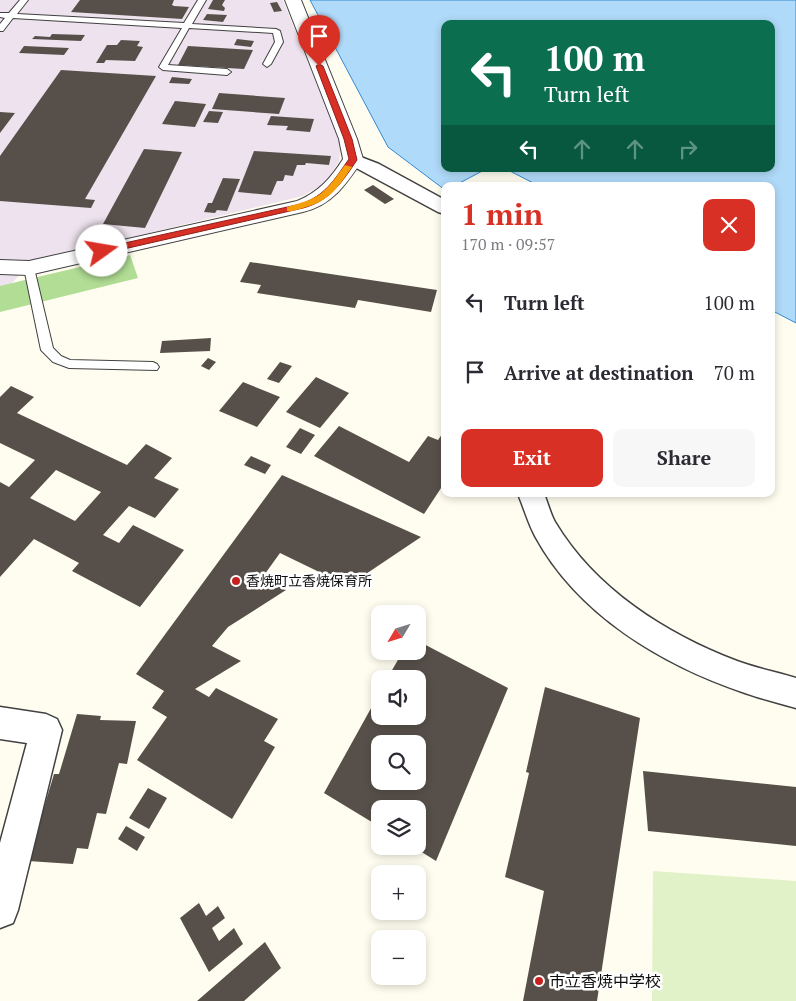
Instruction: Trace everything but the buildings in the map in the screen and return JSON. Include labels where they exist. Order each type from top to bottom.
[{"type":"street","points":[[0,267],[30,268],[303,206],[316,201],[330,191],[353,160],[348,139],[293,0]]},
{"type":"street","points":[[353,160],[372,168],[441,206]]},
{"type":"street","points":[[532,497],[545,528],[571,568],[609,604],[640,628],[671,646],[738,676],[796,693]]},
{"type":"street","points":[[0,723],[46,730],[11,823],[0,910]]},
{"type":"lane","points":[[0,29],[24,0]]},
{"type":"lane","points":[[202,0],[164,67],[228,72]]},
{"type":"lane","points":[[0,15],[276,31],[279,42],[267,64]]},
{"type":"lane","points":[[30,268],[47,350],[69,364],[153,367]]},
{"type":"shaded area","points":[[0,0],[283,0],[341,145],[339,162],[324,184],[303,196],[33,261],[8,287],[0,289]]},
{"type":"green space","points":[[130,255],[138,278],[0,312],[0,286]]},
{"type":"green space","points":[[653,871],[796,881],[796,1001],[652,1001]]},
{"type":"water","points":[[310,0],[796,0],[796,323],[775,312],[775,182],[531,182],[512,172],[775,172],[775,20],[441,20],[441,172],[480,172],[462,182],[441,182],[441,187],[388,147]]},
{"type":"slow traffic","points":[[290,209],[303,206],[323,197],[330,191],[348,167]]},
{"type":"place","name":"香焼町立香焼保育所","points":[[236,581]]},
{"type":"place","name":"市立香焼中学校","points":[[539,981]]},
{"type":"route","points":[[102,251],[303,206],[323,197],[330,191],[353,160],[348,139],[319,66]]}]
